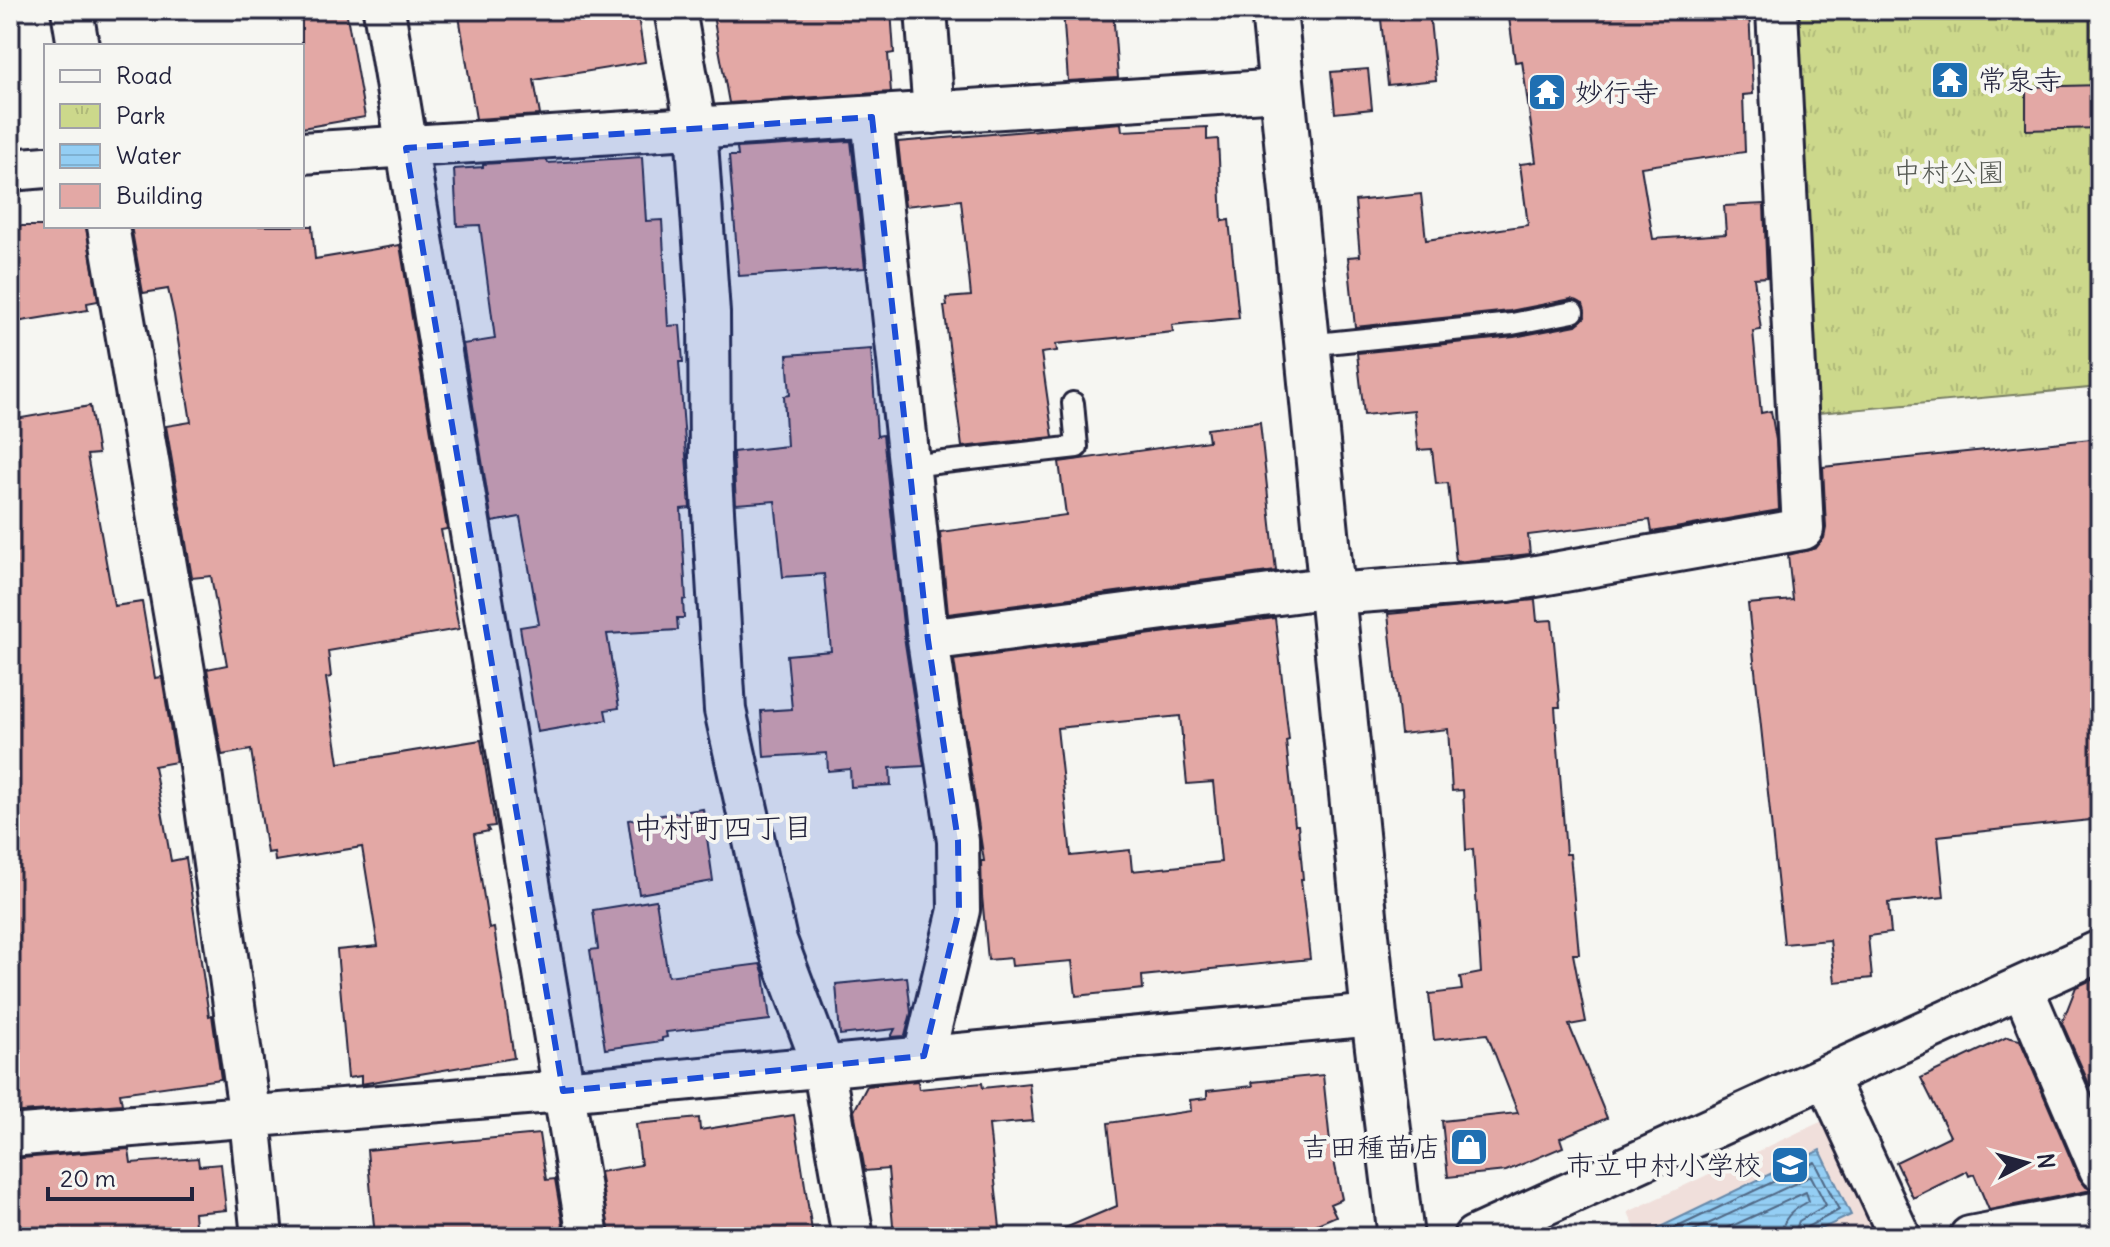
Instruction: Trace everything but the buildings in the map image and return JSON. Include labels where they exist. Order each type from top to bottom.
[{"type":"street","points":[[72,10],[78,44]]},
{"type":"street","points":[[384,10],[588,1237]]},
{"type":"street","points":[[675,10],[696,128],[709,313],[710,461],[725,710],[776,940],[823,1065],[853,1237]]},
{"type":"street","points":[[926,10],[934,113]]},
{"type":"street","points":[[1274,10],[1374,1015],[1401,1237]]},
{"type":"street","points":[[928,640],[1332,590],[1508,581],[1803,529],[1777,10]]},
{"type":"street","points":[[304,153],[1282,90]]},
{"type":"street","points":[[872,117],[928,640],[958,841],[959,910],[924,1056]]},
{"type":"street","points":[[10,170],[44,167]]},
{"type":"street","points":[[108,228],[200,765],[250,1118],[262,1237]]},
{"type":"street","points":[[1474,1237],[2100,951]]},
{"type":"street","points":[[2022,987],[2100,1169]]},
{"type":"street","points":[[10,1136],[563,1091],[1374,1015]]},
{"type":"street","points":[[1826,1077],[1900,1237]]},
{"type":"street","points":[[1970,1237],[2100,1212]]},
{"type":"lane","points":[[1307,345],[1512,324],[1573,312]]},
{"type":"lane","points":[[909,466],[1077,447],[1073,403]]},
{"type":"highlighted area","points":[[872,117],[928,640],[958,841],[959,910],[924,1056],[563,1091],[406,148]]},
{"type":"shaded area","name":"市立中村小学校","points":[[1829,1118],[1884,1237],[1639,1237],[1628,1212]]},
{"type":"green space","name":"中村公園","points":[[1795,10],[2100,10],[2100,387],[1819,413],[1799,199]]},
{"type":"water","points":[[1820,1150],[1851,1215],[1804,1237],[1662,1237],[1658,1228]]},
{"type":"place","name":"常泉寺","points":[[1950,80]]},
{"type":"place","name":"妙行寺","points":[[1547,92]]},
{"type":"place","name":"吉田種苗店","points":[[1469,1147]]},
{"type":"place","name":"市立中村小学校","points":[[1790,1165]]},
{"type":"district","name":"中村町四丁目","points":[[723,827]]}]
